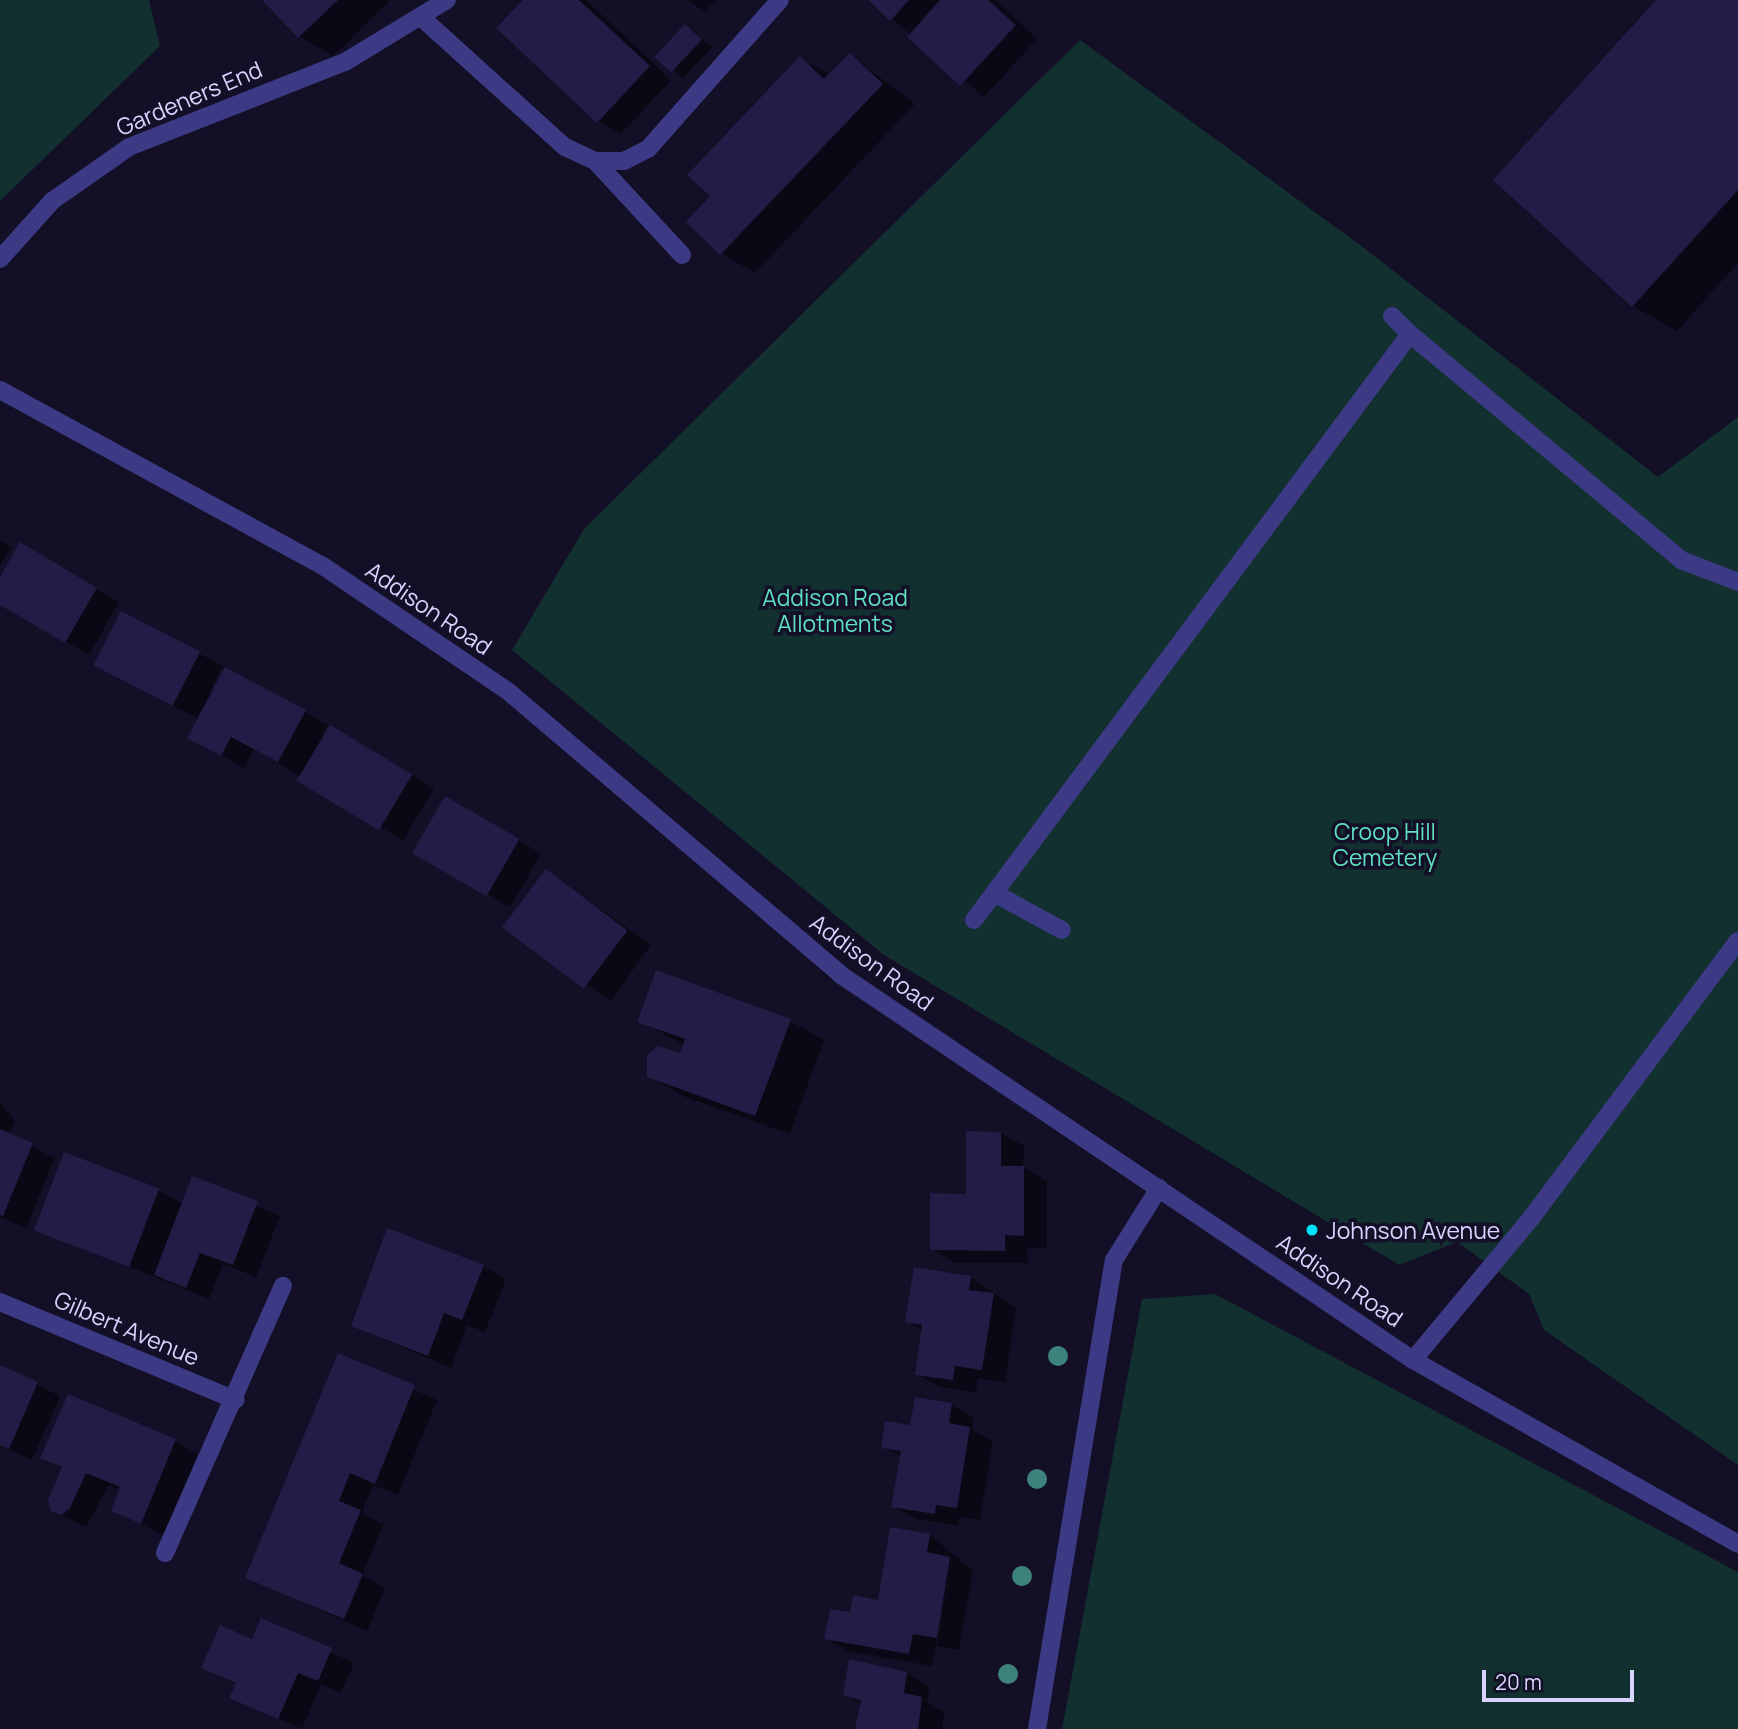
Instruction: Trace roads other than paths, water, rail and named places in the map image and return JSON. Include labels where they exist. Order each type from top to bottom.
[{"type":"street","name":"Gardeners End","points":[[0,259],[52,201],[129,147],[345,62],[422,18],[447,0]]},
{"type":"street","points":[[596,161],[624,161],[648,149],[780,0]]},
{"type":"street","points":[[422,18],[565,147],[596,161],[682,255]]},
{"type":"street","points":[[1392,316],[1681,561],[1738,582]]},
{"type":"street","points":[[974,920],[1410,334]]},
{"type":"street","name":"Addison Road","points":[[0,390],[323,566],[480,672],[841,975],[1413,1360],[1738,1544]]},
{"type":"street","points":[[995,893],[1062,930]]},
{"type":"street","points":[[1413,1360],[1532,1217],[1738,941]]},
{"type":"street","points":[[1037,1729],[1114,1260],[1158,1188]]},
{"type":"street","points":[[165,1553],[235,1400],[283,1286]]},
{"type":"street","name":"Gilbert Avenue","points":[[0,1302],[235,1400]]},
{"type":"place","name":"Johnson Avenue","points":[[1312,1230]]},
{"type":"park label","name":"Addison Road Allotments","points":[[835,610]]},
{"type":"park label","name":"Croop Hill Cemetery","points":[[1385,844]]}]
